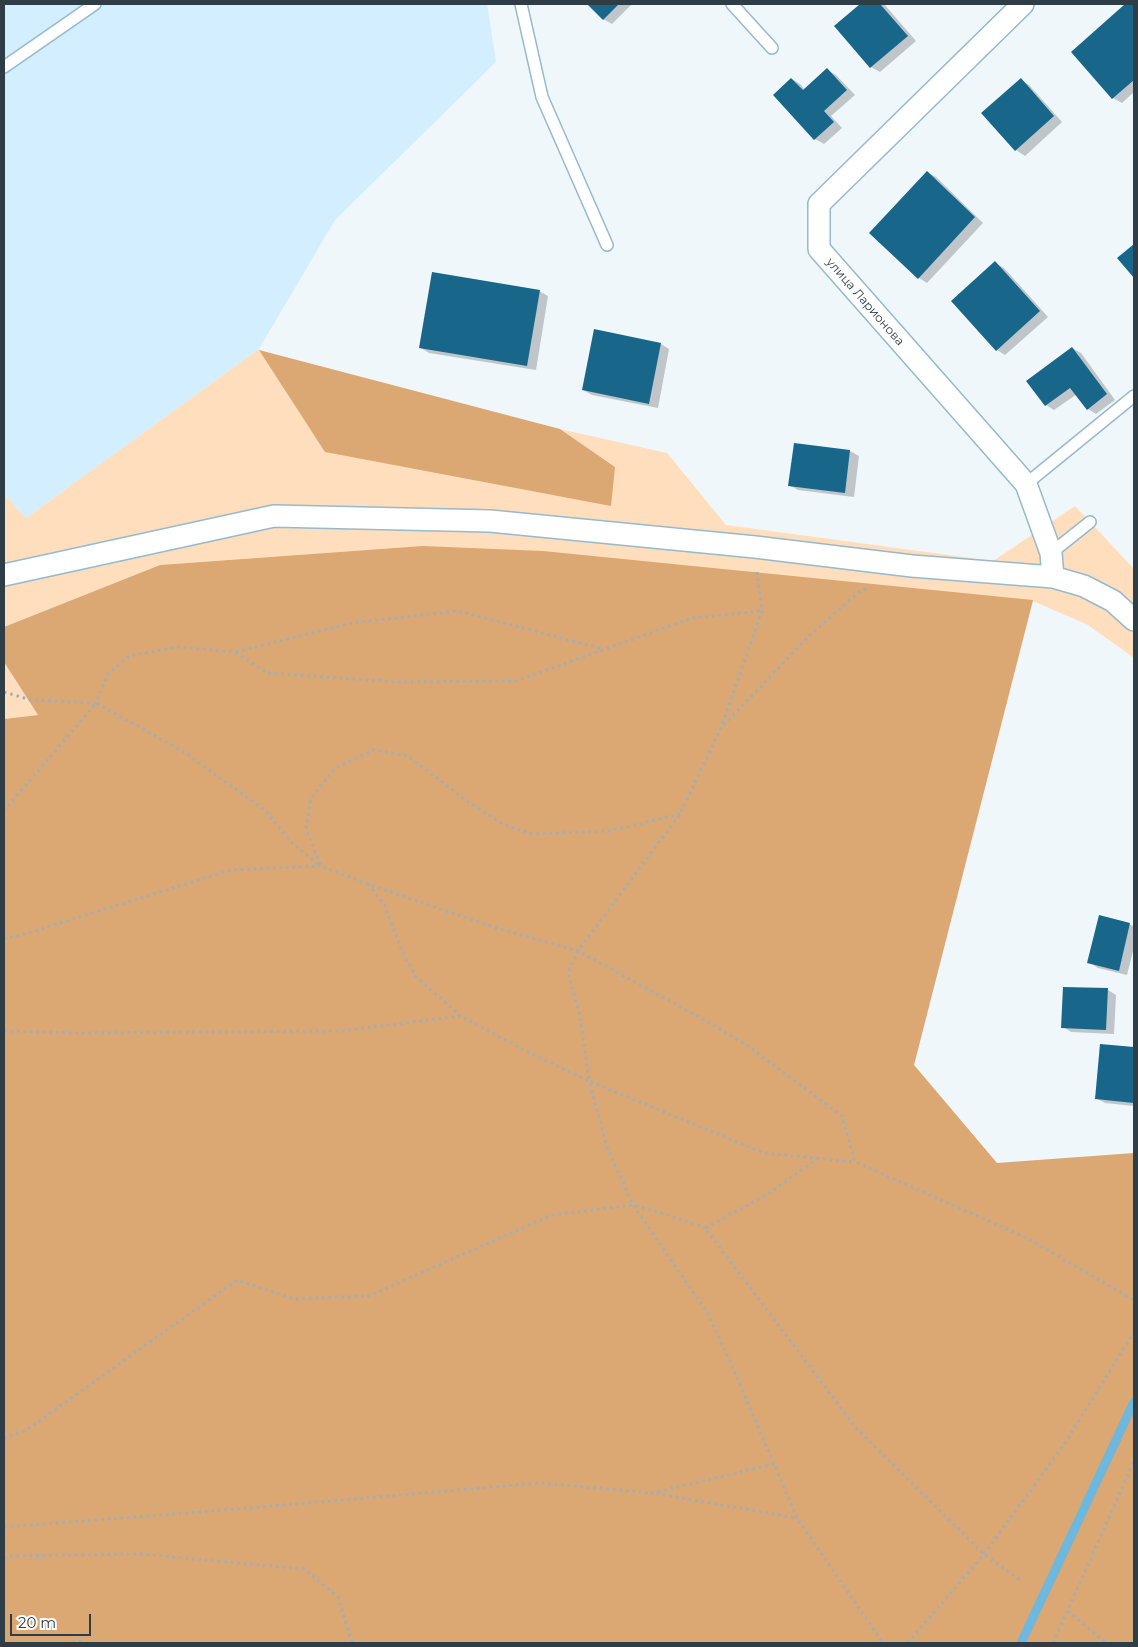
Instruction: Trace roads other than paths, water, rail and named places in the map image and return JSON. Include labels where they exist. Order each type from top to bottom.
[{"type":"street","name":"улица Ларионова","points":[[1023,4],[819,204],[819,249],[1026,484],[1051,553],[1053,577]]},
{"type":"street","points":[[4,575],[274,516],[490,521],[754,547],[912,566],[1053,577],[1084,586],[1113,601],[1134,620]]},
{"type":"lane","points":[[4,67],[95,4]]},
{"type":"lane","points":[[521,4],[542,97],[607,245]]},
{"type":"lane","points":[[732,4],[772,48]]},
{"type":"lane","points":[[1026,484],[1134,396]]},
{"type":"lane","points":[[1051,553],[1090,522]]},
{"type":"waterway","points":[[1021,1643],[1134,1402]]}]
